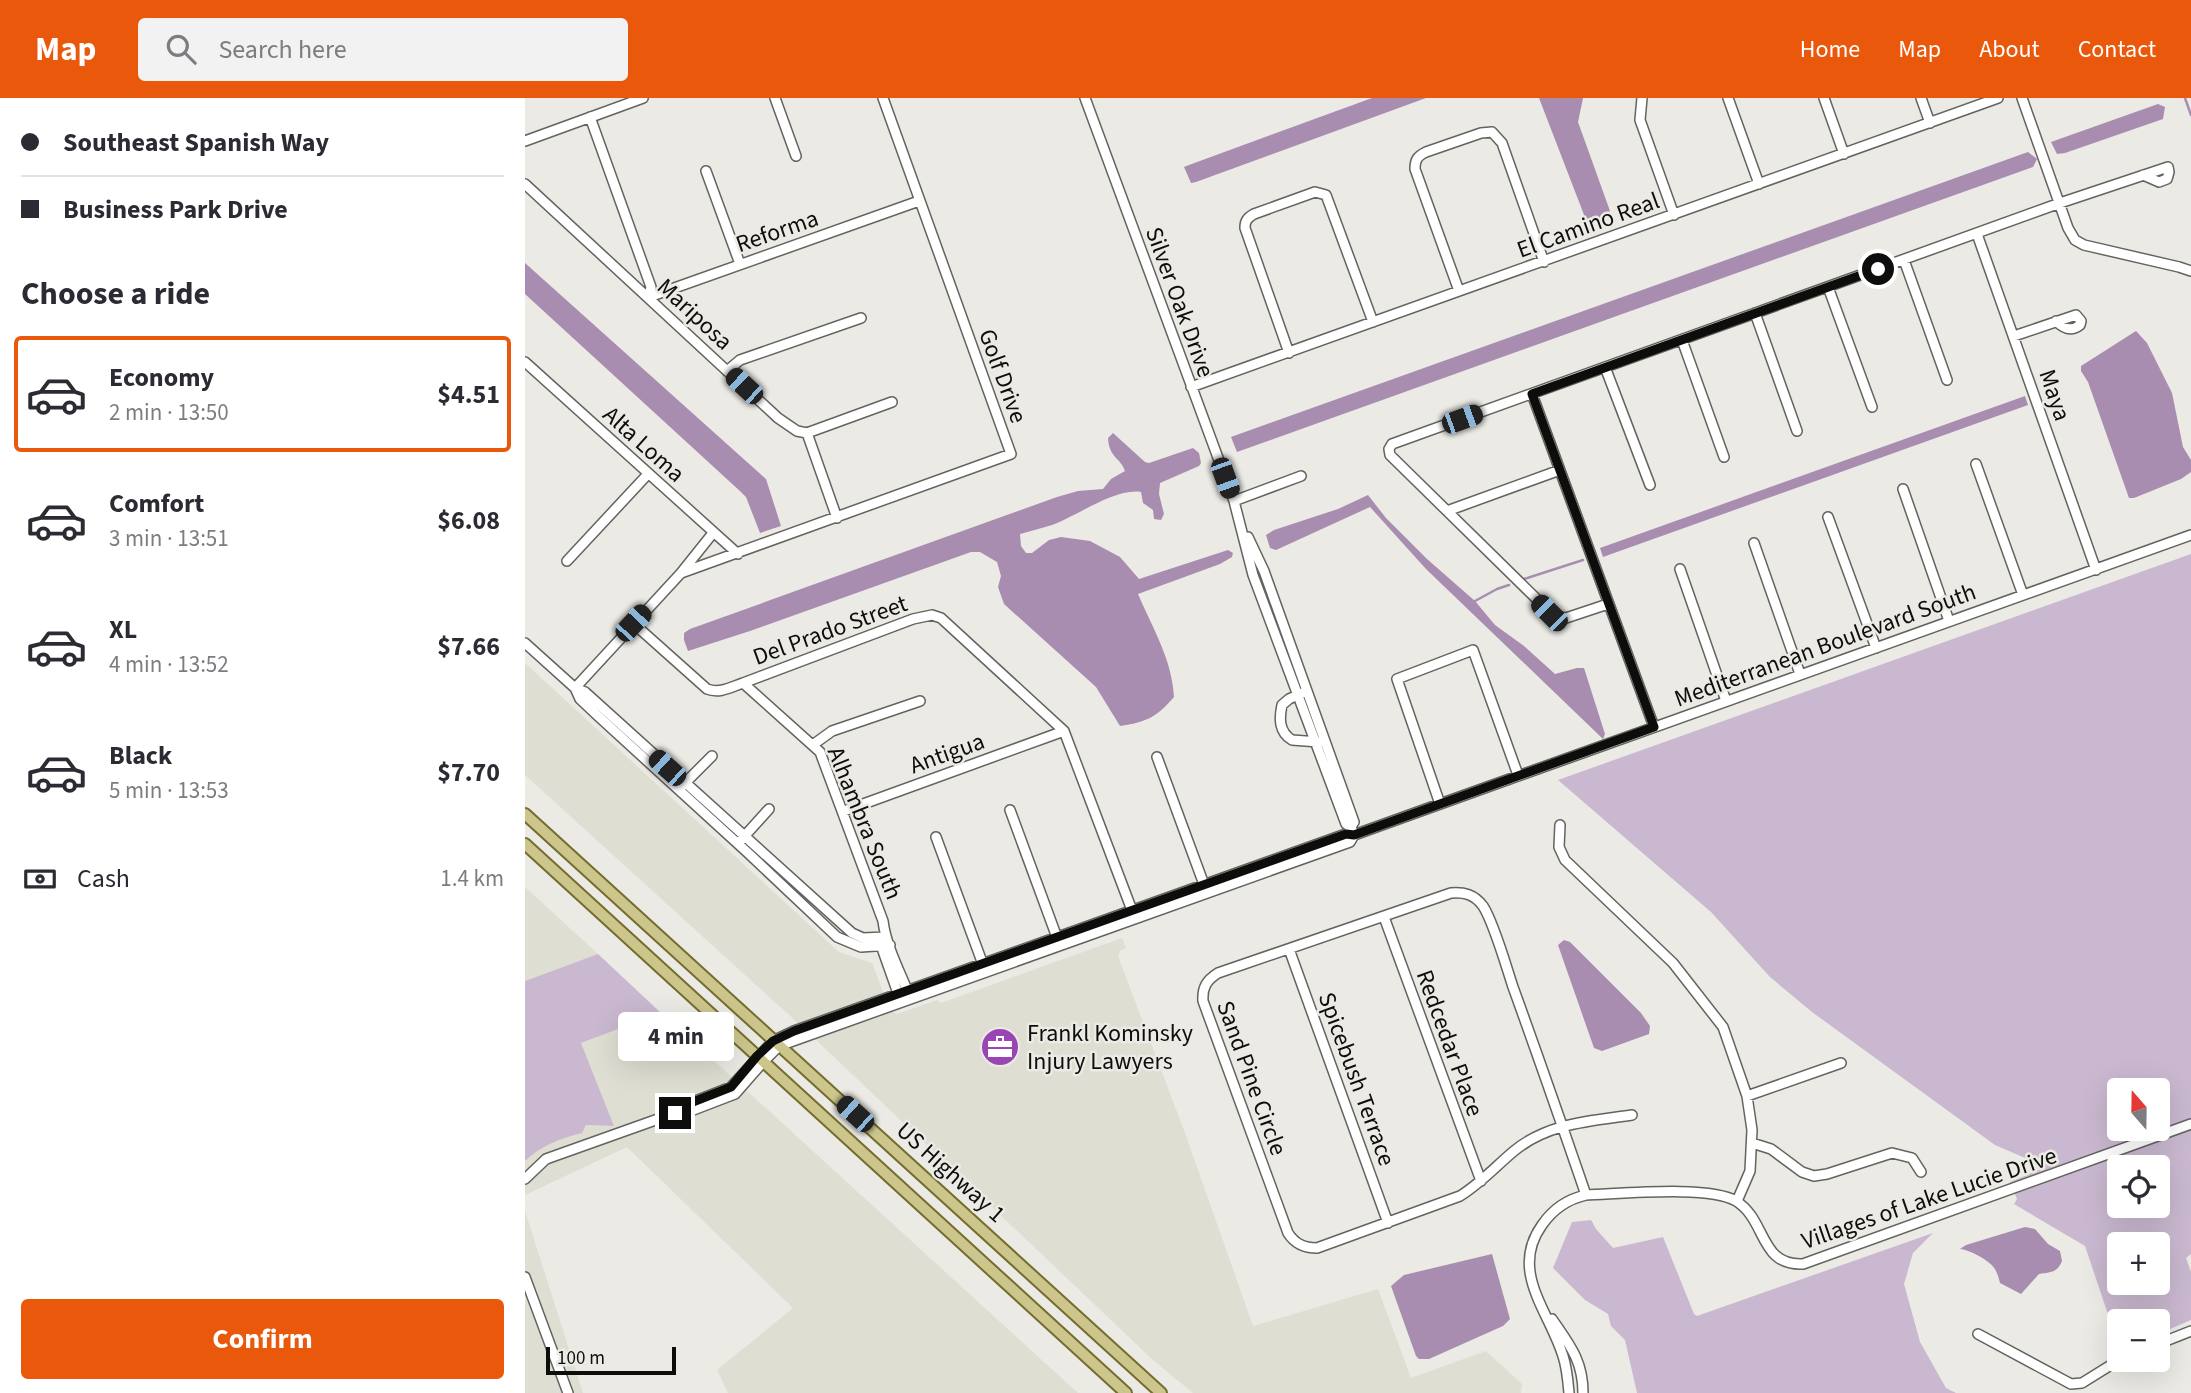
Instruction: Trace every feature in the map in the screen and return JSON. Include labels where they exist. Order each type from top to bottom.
[{"type":"main road","name":"US Highway 1","points":[[525,814],[1161,1393]]},
{"type":"main road","name":"US Highway 1","points":[[525,844],[1126,1393]]},
{"type":"street","points":[[525,141],[643,98]]},
{"type":"street","points":[[775,98],[796,156]]},
{"type":"street","name":"Golf Drive","points":[[681,573],[1011,454],[883,98]]},
{"type":"street","name":"Silver Oak Drive","points":[[1085,98],[1234,500],[1253,575],[1297,695],[1354,822],[1353,831]]},
{"type":"street","points":[[1642,98],[1640,120],[1674,215]]},
{"type":"street","points":[[1728,98],[1759,184]]},
{"type":"street","points":[[1824,98],[1844,153]]},
{"type":"street","points":[[1921,98],[1930,123]]},
{"type":"street","name":"El Camino Real","points":[[1191,387],[1998,98]]},
{"type":"street","points":[[2022,98],[2068,228],[2075,240],[2191,271]]},
{"type":"street","points":[[590,117],[651,287],[649,297]]},
{"type":"street","points":[[1459,291],[1415,169],[1415,162],[1418,155],[1470,136],[1492,132],[1501,143],[1544,262]]},
{"type":"street","points":[[706,171],[740,264]]},
{"type":"street","points":[[1608,604],[1566,618],[1554,616],[1384,448],[2143,175]]},
{"type":"street","name":"Mariposa","points":[[525,184],[778,418],[807,433]]},
{"type":"street","points":[[1289,353],[1248,239],[1245,223],[1248,217],[1254,214],[1308,194],[1322,192],[1329,200],[1373,322]]},
{"type":"street","name":"Reforma","points":[[649,297],[919,201]]},
{"type":"street","name":"Maya","points":[[1977,234],[2096,570]]},
{"type":"street","points":[[1904,260],[1947,380]]},
{"type":"street","points":[[1828,287],[1872,407]]},
{"type":"street","points":[[1755,313],[1797,431]]},
{"type":"street","points":[[727,370],[740,360],[861,318]]},
{"type":"street","points":[[2014,336],[2056,321]]},
{"type":"street","points":[[1682,340],[1724,457]]},
{"type":"street","name":"Alta Loma","points":[[525,362],[738,554]]},
{"type":"street","points":[[1605,367],[1650,485]]},
{"type":"street","points":[[1532,394],[1654,727]]},
{"type":"street","points":[[837,518],[807,433],[892,402]]},
{"type":"street","points":[[1976,464],[2023,594]]},
{"type":"street","points":[[1447,512],[1560,470]]},
{"type":"street","points":[[567,561],[648,474]]},
{"type":"street","points":[[1234,500],[1301,476]]},
{"type":"street","points":[[1903,489],[1949,621]]},
{"type":"street","points":[[1828,517],[1876,648]]},
{"type":"street","name":"Silver Oak Drive","points":[[1240,520],[1264,571],[1307,691],[1320,742]]},
{"type":"street","name":"Golf Drive","points":[[575,688],[681,573],[713,534]]},
{"type":"street","name":"Mediterranean Boulevard South","points":[[525,1179],[546,1159],[675,1113],[680,1107],[701,1103],[731,1087],[776,1044],[1205,889],[1353,831],[1440,804],[2191,535]]},
{"type":"street","points":[[1754,543],[1800,674]]},
{"type":"street","points":[[1680,569],[1726,701]]},
{"type":"street","name":"Del Prado Street","points":[[743,682],[913,619],[932,615],[941,618],[1064,731],[1134,914]]},
{"type":"street","points":[[633,623],[707,689],[720,691],[743,682]]},
{"type":"street","points":[[525,643],[575,688],[585,692],[681,786],[741,840],[852,933],[885,942]]},
{"type":"street","points":[[1440,804],[1397,679],[1473,650],[1518,775]]},
{"type":"street","name":"Alhambra South","points":[[743,682],[814,744],[826,763],[883,920],[885,942],[905,996]]},
{"type":"street","points":[[1307,691],[1282,705],[1280,715],[1283,731],[1292,740],[1320,742]]},
{"type":"street","points":[[814,744],[832,732],[920,701]]},
{"type":"street","name":"Antigua","points":[[844,811],[1064,731]]},
{"type":"street","points":[[681,786],[712,756]]},
{"type":"street","points":[[1157,757],[1205,889]]},
{"type":"street","points":[[741,840],[769,809]]},
{"type":"street","points":[[1010,810],[1059,942]]},
{"type":"street","points":[[1560,825],[1559,846],[1565,860],[1673,963],[1723,1027],[1747,1096],[1752,1143],[1750,1171],[1737,1201],[1718,1194],[1701,1192],[1585,1195],[1570,1200],[1555,1210],[1543,1223],[1530,1253],[1529,1268],[1532,1284],[1564,1357],[1569,1393]]},
{"type":"street","points":[[936,837],[984,968]]},
{"type":"street","name":"Sand Pine Circle","points":[[1562,1125],[1545,1131],[1524,1144],[1460,1196],[1317,1248],[1300,1245],[1287,1233],[1208,1013],[1202,992],[1205,984],[1218,973],[1451,893],[1464,892],[1475,897],[1484,908],[1497,942],[1562,1125],[1585,1195]]},
{"type":"street","name":"Redcedar Place","points":[[1384,917],[1481,1181]]},
{"type":"street","name":"Spicebush Terrace","points":[[1289,949],[1388,1223]]},
{"type":"street","points":[[1747,1096],[1841,1063]]},
{"type":"street","points":[[1562,1125],[1632,1115]]},
{"type":"street","name":"Villages of Lake Lucie Drive","points":[[1737,1201],[1755,1220],[1774,1254],[1786,1262],[1803,1264],[2191,1124]]},
{"type":"street","points":[[1752,1143],[1771,1149],[1802,1172],[1814,1176],[1892,1153],[1912,1158],[1921,1172]]},
{"type":"street","points":[[525,1277],[568,1393]]},
{"type":"street","points":[[1539,1300],[1576,1353],[1582,1373],[1583,1393]]},
{"type":"street","points":[[2170,1339],[2191,1331]]},
{"type":"street","points":[[1978,1334],[2071,1384],[2082,1383],[2107,1367]]},
{"type":"shaded area","points":[[1372,98],[1426,98],[1196,182],[1191,183],[1184,167],[1189,165]]},
{"type":"shaded area","points":[[1539,98],[1583,98],[1578,122],[1610,211],[1605,218],[1592,222],[1586,220]]},
{"type":"shaded area","points":[[2158,104],[2165,107],[2163,119],[2065,153],[2057,154],[2051,142]]},
{"type":"shaded area","points":[[2028,152],[2037,159],[2033,167],[1237,452],[1231,437]]},
{"type":"shaded area","points":[[525,263],[766,479],[781,526],[760,533],[746,497],[525,294]]},
{"type":"shaded area","points":[[2136,331],[2147,343],[2172,393],[2183,447],[2191,460],[2191,472],[2181,479],[2129,498],[2081,366]]},
{"type":"shaded area","points":[[2025,396],[2028,405],[1603,557],[1600,548]]},
{"type":"shaded area","points":[[1113,433],[1145,462],[1193,448],[1199,453],[1201,463],[1160,483],[1159,494],[1164,514],[1161,520],[1154,519],[1153,510],[1143,503],[1141,492],[1120,494],[1052,525],[1020,534],[1021,546],[1026,553],[1032,553],[1049,540],[1061,537],[1090,541],[1120,557],[1139,579],[1228,550],[1233,553],[1232,557],[1220,564],[1138,594],[1166,657],[1174,697],[1150,718],[1120,726],[1096,687],[1004,604],[998,587],[1001,576],[997,562],[980,552],[971,552],[688,651],[684,633],[690,629],[1057,497],[1078,491],[1103,489],[1111,479],[1125,471],[1109,445],[1108,438]]},
{"type":"shaded area","points":[[1368,495],[1386,518],[1475,601],[1495,625],[1555,674],[1584,668],[1605,734],[1603,739],[1426,569],[1370,507],[1276,550],[1270,548],[1266,535],[1274,530],[1338,509]]},
{"type":"shaded area","points":[[2191,554],[2191,1254],[2186,1258],[2191,1272],[2191,1320],[2170,1329],[2170,1309],[2107,1309],[2107,1311],[2085,1246],[2014,1204],[2017,1199],[2010,1182],[2046,1167],[1995,1145],[1812,1012],[1770,977],[1711,912],[1558,780]]},
{"type":"shaded area","points":[[525,663],[839,952],[872,963],[884,994],[799,1024],[525,775]]},
{"type":"shaded area","points":[[525,887],[598,954],[525,981]]},
{"type":"shaded area","points":[[1122,938],[1126,948],[1120,951],[1118,956],[1185,1133],[1253,1326],[1378,1289],[1411,1378],[1486,1351],[1522,1384],[1521,1393],[1193,1393],[1153,1360],[814,1038],[891,1011],[897,1014],[937,1000],[941,1003]]},
{"type":"shaded area","points":[[1564,940],[1570,942],[1641,1013],[1650,1026],[1649,1034],[1602,1051],[1594,1048],[1558,945]]},
{"type":"shaded area","points":[[598,954],[661,1013],[581,1043],[614,1126],[586,1125],[582,1133],[551,1143],[525,1161],[525,981]]},
{"type":"shaded area","points":[[661,1013],[733,1078],[728,1083],[678,1102],[671,1108],[675,1120],[685,1119],[737,1099],[746,1090],[1078,1393],[728,1393],[717,1370],[793,1308],[627,1147],[525,1195],[525,1161],[537,1150],[550,1142],[581,1133],[586,1125],[614,1126],[581,1043]]},
{"type":"shaded area","points":[[525,1211],[583,1393],[525,1393]]},
{"type":"shaded area","points":[[1591,1220],[1613,1248],[1663,1237],[1697,1316],[1933,1233],[1913,1253],[1904,1284],[1920,1342],[1946,1388],[1956,1393],[1637,1393],[1625,1340],[1611,1326],[1608,1314],[1585,1300],[1553,1268],[1572,1222]]},
{"type":"shaded area","points":[[2025,1227],[2035,1229],[2048,1244],[2060,1251],[2062,1261],[2056,1270],[2039,1274],[2021,1294],[2000,1283],[1994,1267],[1985,1260],[1960,1249],[1966,1245]]},
{"type":"shaded area","points":[[1492,1254],[1510,1319],[1503,1326],[1429,1359],[1419,1359],[1391,1286],[1404,1275]]},
{"type":"waterway","points":[[2185,98],[2191,115]]},
{"type":"waterway","points":[[1524,579],[1583,560]]},
{"type":"waterway","points":[[1475,601],[1509,585]]},
{"type":"place","name":"Frankl Kominsky Injury Lawyers","points":[[1000,1047]]},
{"type":"route","points":[[675,1113],[680,1107],[731,1087],[773,1041],[794,1031],[1654,727],[1532,394],[1878,269]]}]
